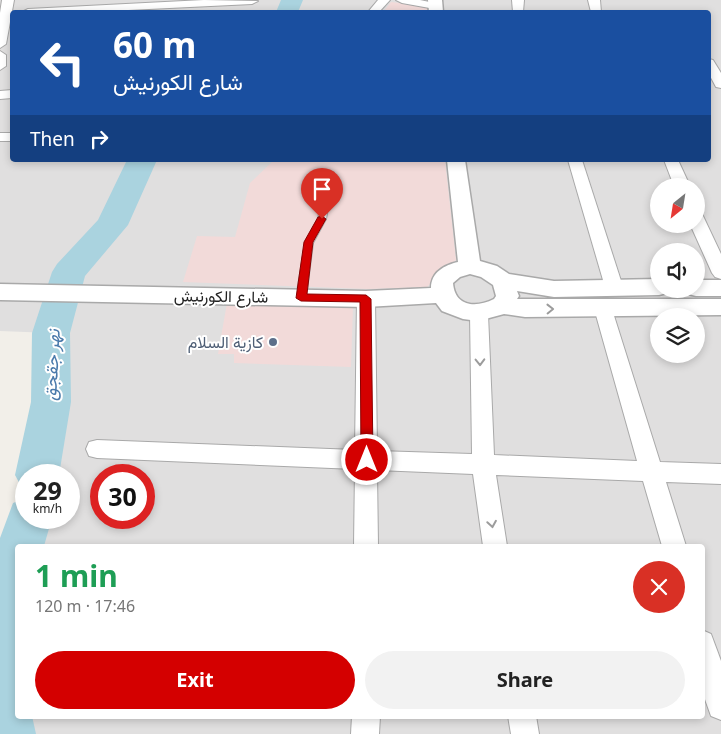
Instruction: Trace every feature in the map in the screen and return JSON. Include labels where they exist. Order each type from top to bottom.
[{"type":"street","points":[[0,46],[8,0]]},
{"type":"street","points":[[374,10],[384,0]]},
{"type":"street","points":[[402,0],[436,6]]},
{"type":"street","points":[[69,10],[252,1]]},
{"type":"street","points":[[0,55],[0,66]]},
{"type":"street","points":[[711,67],[721,84]]},
{"type":"street","points":[[456,162],[470,267]]},
{"type":"street","points":[[576,162],[614,287]]},
{"type":"street","points":[[672,162],[679,178]]},
{"type":"street","points":[[703,233],[721,273]]},
{"type":"street","points":[[503,281],[507,290],[507,298],[502,305],[492,311],[479,314],[456,308],[447,302],[440,288],[446,276],[461,268],[470,267],[489,271],[503,281],[554,289],[650,288]]},
{"type":"street","points":[[705,288],[721,288]]},
{"type":"street","name":"شارع الكورنيش","points":[[0,292],[366,299],[442,295]]},
{"type":"street","points":[[366,299],[366,544]]},
{"type":"street","points":[[502,305],[525,309],[721,307]]},
{"type":"street","points":[[603,308],[673,544]]},
{"type":"street","points":[[479,314],[483,465],[495,544]]},
{"type":"street","points":[[97,449],[721,474]]},
{"type":"street","points":[[705,654],[721,706]]},
{"type":"street","points":[[365,734],[366,719]]},
{"type":"street","points":[[522,719],[525,734]]},
{"type":"lane","points":[[301,298],[309,242],[322,219],[330,173]]},
{"type":"shaded area","points":[[0,0],[721,0],[721,734],[8,734],[4,719],[2,618],[15,568],[15,719],[705,719],[705,544],[22,544],[26,529],[80,529],[80,464],[39,464],[51,402],[51,333],[0,331]]},
{"type":"shaded area","points":[[391,2],[427,6],[428,10],[385,10]]},
{"type":"shaded area","points":[[272,162],[445,162],[456,260],[427,287],[368,289],[183,282],[197,236],[235,237],[250,183]]},
{"type":"shaded area","points":[[227,303],[353,306],[351,367],[234,363],[234,354],[218,354]]},
{"type":"waterway","name":"نهر جقجق","points":[[288,10],[292,0]]},
{"type":"waterway","name":"نهر جقجق","points":[[39,464],[51,402],[51,333],[69,272],[112,225],[141,162]]},
{"type":"waterway","name":"نهر جقجق","points":[[22,544],[26,529]]},
{"type":"waterway","name":"نهر جقجق","points":[[8,734],[4,719],[2,618],[15,571]]},
{"type":"place","name":"كازية السلام","points":[[273,342]]},
{"type":"route","points":[[322,219],[312,233],[309,242],[301,298],[366,299],[367,460]]}]
